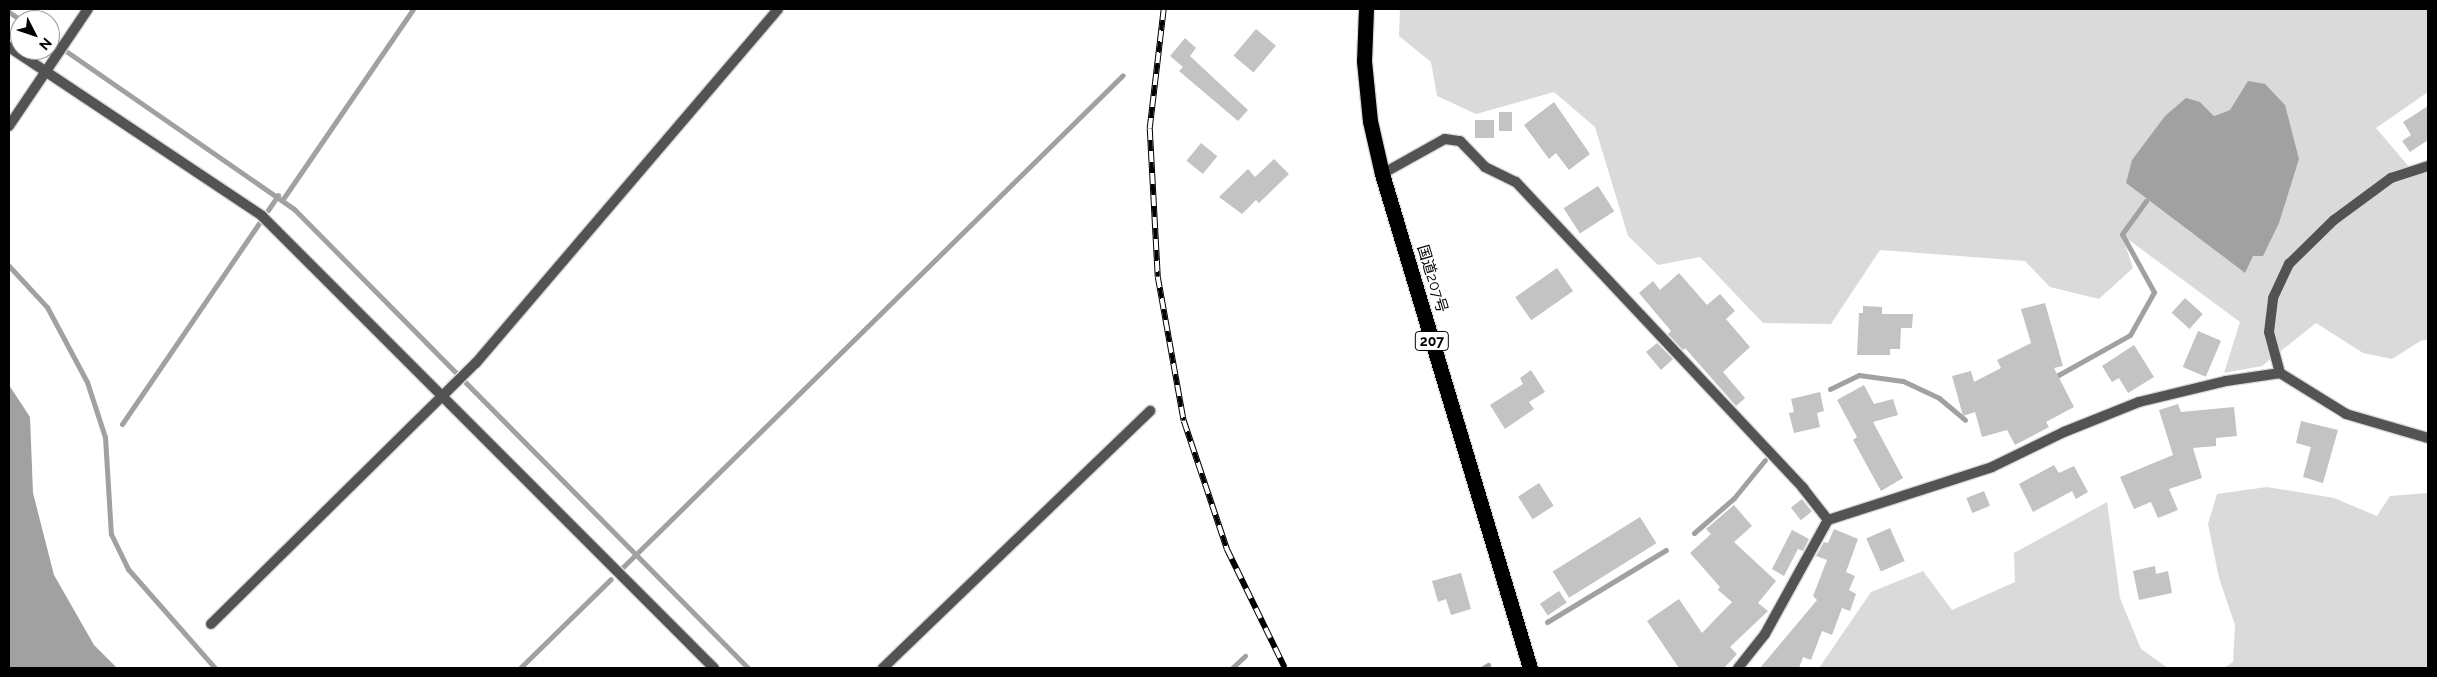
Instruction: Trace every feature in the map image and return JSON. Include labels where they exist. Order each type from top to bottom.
[{"type":"highway","name":"国道207号","points":[[1366,9],[1364,61],[1370,121],[1382,174],[1530,668]]},
{"type":"street","points":[[9,126],[88,9]]},
{"type":"street","points":[[211,624],[468,372],[778,9]]},
{"type":"street","points":[[9,47],[262,216],[714,668]]},
{"type":"street","points":[[1382,174],[1445,139],[1460,141],[1485,167],[1516,182],[1803,488],[1828,520]]},
{"type":"street","points":[[2280,373],[2269,332],[2273,298],[2289,264],[2334,220],[2391,178],[2428,166]]},
{"type":"street","points":[[1738,668],[1765,634],[1828,520],[1992,467],[2064,432],[2139,402],[2226,380],[2280,373],[2346,414],[2428,438]]},
{"type":"street","points":[[883,668],[1150,411]]},
{"type":"shaded area","points":[[1400,9],[2428,9],[2428,92],[2376,128],[2416,175],[2428,172],[2428,340],[2422,340],[2392,359],[2363,353],[2316,323],[2262,366],[2224,373],[2240,322],[2122,235],[2133,268],[2099,299],[2050,287],[2025,261],[1880,250],[1831,324],[1763,323],[1700,257],[1658,265],[1628,236],[1595,127],[1554,92],[1476,114],[1437,96],[1431,62],[1399,36]],"holes":[[[2200,102],[2214,116],[2230,110],[2245,273],[2126,183]]]},
{"type":"shaded area","points":[[2248,81],[2265,84],[2285,105],[2299,159],[2279,223],[2263,256],[2253,256],[2245,273],[2126,183],[2132,160],[2165,116],[2186,98],[2200,102],[2214,116],[2230,110]]},
{"type":"shaded area","points":[[9,385],[30,417],[33,493],[54,575],[94,645],[117,668],[9,668]]},
{"type":"shaded area","points":[[2267,487],[2334,498],[2377,516],[2390,496],[2428,493],[2428,668],[2224,668],[2233,662],[2235,625],[2219,578],[2208,524],[2217,494]]},
{"type":"shaded area","points":[[2107,502],[2120,598],[2141,649],[2168,668],[1819,668],[1871,592],[1923,571],[1952,610],[2015,582],[2014,553]]},
{"type":"building","points":[[1256,29],[1276,46],[1253,73],[1234,56]]},
{"type":"building","points":[[1185,38],[1196,48],[1190,56],[1248,110],[1238,121],[1179,71],[1183,67],[1170,56]]},
{"type":"building","points":[[1554,102],[1590,154],[1569,170],[1556,153],[1549,159],[1524,125]]},
{"type":"building","points":[[2428,106],[2428,140],[2410,152],[2402,141],[2411,135],[2403,122]]},
{"type":"building","points":[[1499,112],[1512,112],[1512,131],[1499,131]]},
{"type":"building","points":[[1475,120],[1494,120],[1494,138],[1475,138]]},
{"type":"building","points":[[1201,143],[1217,156],[1203,174],[1187,161]]},
{"type":"building","points":[[1274,159],[1289,174],[1259,203],[1256,200],[1242,214],[1219,197],[1248,169],[1255,177]]},
{"type":"building","points":[[1598,186],[1614,211],[1580,233],[1564,208]]},
{"type":"building","points":[[1557,268],[1573,291],[1531,320],[1515,297]]},
{"type":"building","points":[[1679,273],[1707,305],[1720,294],[1735,311],[1726,319],[1750,347],[1723,372],[1745,398],[1736,406],[1685,348],[1683,350],[1668,334],[1671,331],[1639,293],[1653,281],[1660,290]]},
{"type":"building","points":[[2185,298],[2203,314],[2189,329],[2172,313]]},
{"type":"building","points":[[2045,303],[2063,366],[2054,368],[2074,407],[2046,422],[2049,427],[2015,445],[2007,430],[1982,437],[1975,412],[1963,416],[1952,376],[1971,371],[1974,382],[2001,368],[1997,360],[2031,343],[2021,309]]},
{"type":"building","points":[[1863,306],[1882,307],[1882,314],[1913,314],[1912,328],[1901,328],[1900,349],[1890,349],[1890,355],[1857,355],[1859,313],[1863,313]]},
{"type":"building","points":[[2198,331],[2221,341],[2206,377],[2183,367]]},
{"type":"building","points":[[1657,343],[1673,359],[1661,370],[1646,352]]},
{"type":"building","points":[[2134,345],[2154,377],[2128,393],[2119,378],[2112,382],[2102,366]]},
{"type":"building","points":[[1531,370],[1545,392],[1529,402],[1534,409],[1505,429],[1490,405],[1523,384],[1520,378]]},
{"type":"building","points":[[1864,385],[1874,404],[1893,399],[1898,415],[1873,422],[1903,478],[1881,491],[1853,440],[1857,437],[1837,400]]},
{"type":"building","points":[[1820,392],[1824,411],[1817,413],[1820,427],[1794,433],[1789,413],[1794,412],[1791,399]]},
{"type":"building","points":[[2178,404],[2181,412],[2234,407],[2237,436],[2216,438],[2216,446],[2193,448],[2202,478],[2169,489],[2178,510],[2158,518],[2151,502],[2134,509],[2120,477],[2173,455],[2159,410]]},
{"type":"building","points":[[2301,421],[2338,430],[2323,483],[2303,477],[2311,447],[2296,443]]},
{"type":"building","points":[[2054,465],[2059,473],[2074,466],[2088,492],[2076,499],[2072,491],[2033,512],[2019,484]]},
{"type":"building","points":[[1539,483],[1554,506],[1533,519],[1518,497]]},
{"type":"building","points":[[1984,491],[1990,506],[1972,513],[1966,498]]},
{"type":"building","points":[[1802,499],[1812,512],[1801,520],[1791,508]]},
{"type":"building","points":[[1734,505],[1752,526],[1734,542],[1776,581],[1758,603],[1768,611],[1730,647],[1737,654],[1724,668],[1679,668],[1647,621],[1679,599],[1702,633],[1732,602],[1718,590],[1720,587],[1690,553],[1711,534],[1706,529]]},
{"type":"building","points":[[1640,517],[1656,543],[1569,598],[1553,572]]},
{"type":"building","points":[[1890,528],[1905,561],[1881,571],[1866,539]]},
{"type":"building","points":[[1834,529],[1858,539],[1846,572],[1855,576],[1849,590],[1856,594],[1850,611],[1842,608],[1832,635],[1822,631],[1811,660],[1803,657],[1799,668],[1760,668],[1817,600],[1813,596],[1827,560],[1816,556],[1824,542],[1828,543]]},
{"type":"building","points":[[1792,530],[1809,539],[1803,551],[1798,549],[1784,576],[1772,569]]},
{"type":"building","points":[[2155,566],[2156,574],[2168,571],[2172,593],[2139,600],[2133,571]]},
{"type":"building","points":[[1461,573],[1471,609],[1451,615],[1446,599],[1438,602],[1432,581]]},
{"type":"building","points":[[1559,591],[1567,603],[1548,615],[1540,604]]},
{"type":"waterway","points":[[283,199],[413,9]]},
{"type":"waterway","points":[[60,47],[294,209],[748,668]]},
{"type":"waterway","points":[[623,567],[1123,75]]},
{"type":"waterway","points":[[268,210],[278,195]]},
{"type":"waterway","points":[[2053,378],[2130,335],[2154,292],[2122,234],[2146,201]]},
{"type":"waterway","points":[[122,424],[259,223]]},
{"type":"waterway","points":[[9,266],[47,307],[87,382],[105,437],[111,534],[128,569],[215,668]]},
{"type":"waterway","points":[[1830,389],[1859,375],[1903,381],[1939,398],[1965,420]]},
{"type":"waterway","points":[[1694,533],[1734,498],[1765,460]]},
{"type":"waterway","points":[[1547,622],[1666,550]]},
{"type":"waterway","points":[[520,668],[611,579]]},
{"type":"waterway","points":[[1232,668],[1245,656]]},
{"type":"waterway","points":[[1483,668],[1488,665]]},
{"type":"railway","points":[[1164,9],[1150,129],[1158,277],[1184,421],[1227,549],[1285,668]]}]
